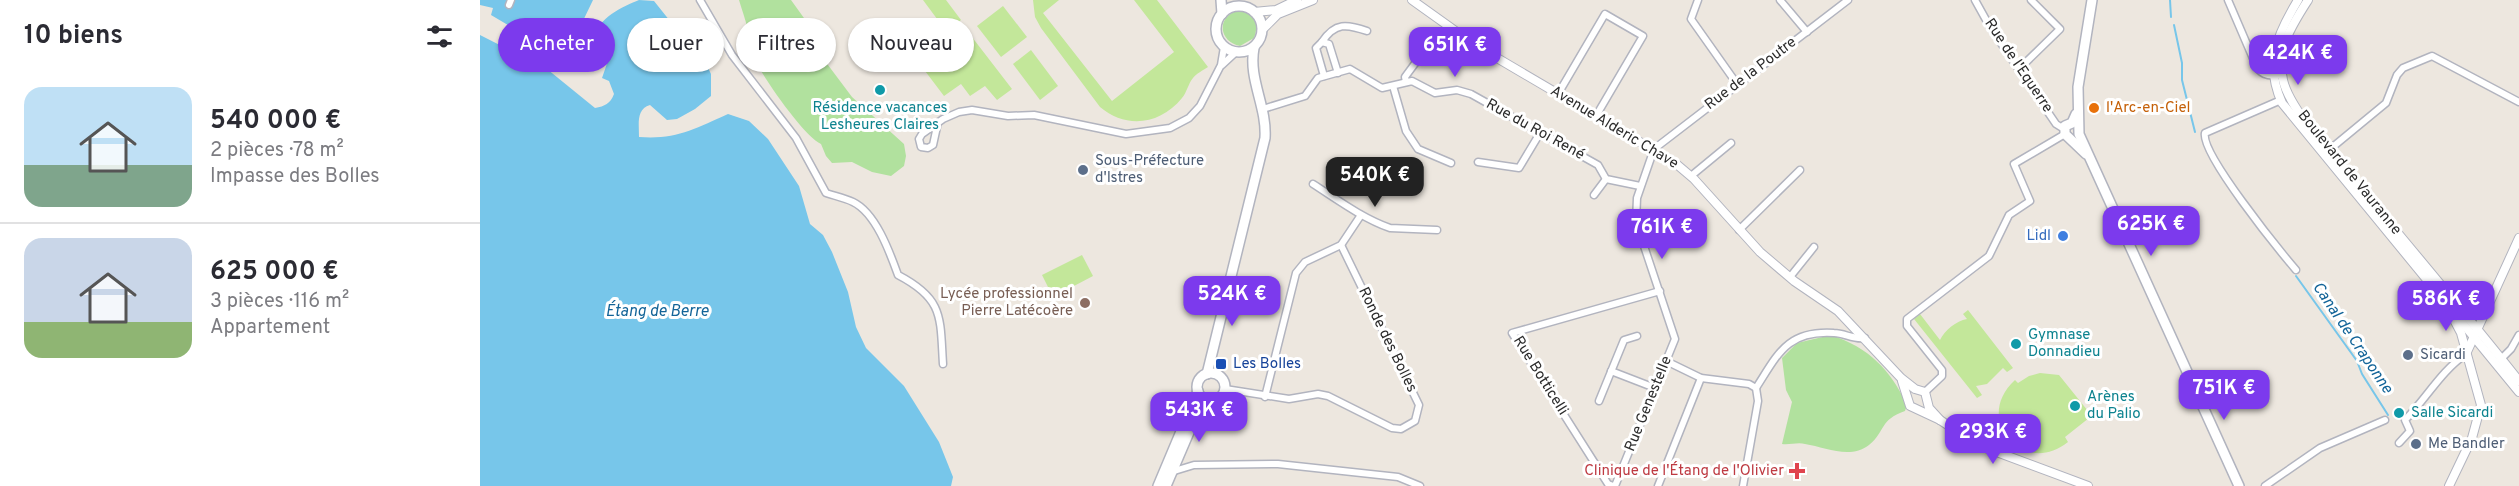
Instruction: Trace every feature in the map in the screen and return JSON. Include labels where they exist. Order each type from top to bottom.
[{"type":"main road","points":[[1221,0],[1222,14],[1216,28],[1224,47],[1237,52],[1254,48]]},
{"type":"main road","points":[[2092,0],[2078,87],[2077,112],[2071,131],[2090,158],[2122,225],[2239,486]]},
{"type":"main road","points":[[1222,14],[1239,3],[1254,12],[1260,19],[1262,30],[1252,58],[1254,81]]},
{"type":"main road","points":[[1212,374],[1213,349],[1262,153],[1266,127],[1263,108],[1254,81],[1237,52]]},
{"type":"main road","points":[[1166,486],[1168,472],[1198,391],[1200,379],[1212,374],[1224,380],[1225,389],[1220,398],[1208,400],[1203,398],[1198,391]]},
{"type":"main road","points":[[1158,486],[1168,472],[1196,416],[1208,400]]},
{"type":"street","points":[[700,0],[732,54],[796,138],[826,193],[855,202],[868,214],[888,248],[898,275],[919,286],[933,300],[939,320],[943,364]]},
{"type":"street","points":[[1254,12],[1276,10],[1297,0]]},
{"type":"street","points":[[1262,30],[1278,14],[1313,0]]},
{"type":"street","name":"Avenue Alderic Chave","points":[[1412,0],[1476,45],[1654,149],[1691,176],[1760,252],[1790,277],[1838,311],[1901,378],[1915,389]]},
{"type":"street","points":[[1698,0],[1691,19],[1737,84]]},
{"type":"street","points":[[1780,0],[1807,32]]},
{"type":"street","name":"Rue de la Poutre","points":[[1654,149],[1848,0]]},
{"type":"street","name":"Rue de l'Equerre","points":[[1975,0],[1990,27],[2056,124],[2071,131]]},
{"type":"street","points":[[2019,69],[2060,29],[2031,0]]},
{"type":"street","points":[[2228,0],[2260,72],[2273,76],[2282,74]]},
{"type":"street","name":"Boulevard de Vauranne","points":[[2298,0],[2281,30],[2277,62],[2290,99],[2475,333]]},
{"type":"street","name":"Boulevard de Vauranne","points":[[2308,0],[2287,36],[2273,76],[2281,100],[2300,127],[2449,307],[2475,333]]},
{"type":"street","points":[[1558,94],[1605,14],[1643,36],[1596,116]]},
{"type":"street","points":[[1324,76],[1316,48],[1330,31],[1348,25],[1367,31]]},
{"type":"street","points":[[1322,42],[1329,44],[1338,73]]},
{"type":"street","points":[[938,123],[959,112],[972,110],[1008,116],[1034,115],[1126,134],[1170,128],[1189,118],[1200,106],[1221,65],[1224,47]]},
{"type":"street","points":[[1221,65],[1237,52]]},
{"type":"street","points":[[2329,150],[2386,103],[2397,75],[2403,68],[2432,56],[2519,102]]},
{"type":"street","points":[[1263,108],[1305,96],[1318,78],[1350,69],[1382,88],[1406,82],[1405,77],[1419,58]]},
{"type":"street","points":[[2255,63],[2262,66],[2277,62]]},
{"type":"street","name":"Rue du Roi René","points":[[1406,82],[1412,81],[1435,93],[1457,90],[1471,94],[1598,165],[1606,179]]},
{"type":"street","points":[[1393,86],[1406,131],[1418,149],[1451,163]]},
{"type":"street","points":[[2281,100],[2205,133],[2203,138],[2216,166],[2269,238],[2296,270]]},
{"type":"street","points":[[1924,392],[1942,376],[1942,370],[1907,326],[1907,319],[1989,256],[2009,215],[2030,201],[2014,164],[2071,131]]},
{"type":"street","points":[[1478,162],[1519,168],[1540,133]]},
{"type":"street","points":[[1691,176],[1731,143]]},
{"type":"street","name":"Rue Genestelle","points":[[1614,486],[1676,339],[1636,222],[1636,198],[1654,149]]},
{"type":"street","points":[[1739,230],[1800,170]]},
{"type":"street","points":[[1594,195],[1606,179],[1640,186]]},
{"type":"street","points":[[1313,184],[1361,215],[1390,228],[1437,230]]},
{"type":"street","points":[[1265,397],[1296,273],[1305,262],[1341,245],[1361,215]]},
{"type":"street","points":[[2399,443],[2410,431],[2405,420],[2422,403],[2452,363],[2466,354],[2519,238]]},
{"type":"street","name":"Ronde des Bolles","points":[[1225,389],[1289,399],[1318,394],[1328,396],[1392,428],[1401,429],[1415,421],[1419,405],[1341,245]]},
{"type":"street","points":[[1790,277],[1814,248]]},
{"type":"street","name":"Rue Botticelli","points":[[1614,486],[1608,484],[1512,333],[1660,291]]},
{"type":"street","name":"Boulevard de Vauranne","points":[[2449,307],[2450,314],[2460,333],[2481,405],[2472,438],[2449,486]]},
{"type":"street","points":[[1743,486],[1758,401],[1756,388],[1777,355],[1790,341],[1802,335],[1836,333],[1856,340],[1865,338]]},
{"type":"street","points":[[2475,333],[2519,381]]},
{"type":"street","points":[[2475,333],[2519,392]]},
{"type":"street","points":[[2501,359],[2511,349],[2519,334]]},
{"type":"street","points":[[1599,401],[1624,340],[1637,336]]},
{"type":"street","points":[[1666,361],[1701,378],[1749,384],[1756,388]]},
{"type":"street","points":[[1611,371],[1655,388]]},
{"type":"street","points":[[1658,486],[1701,378]]},
{"type":"street","name":"Avenue Alderic Chave","points":[[1901,378],[1907,396]]},
{"type":"street","points":[[1924,392],[1915,389],[1907,396],[1908,403],[1940,420],[1978,445],[2088,486]]},
{"type":"street","points":[[1924,392],[1927,401],[1940,420]]},
{"type":"street","points":[[1917,409],[1923,407],[1927,401]]},
{"type":"street","points":[[2265,486],[2320,448],[2385,420]]},
{"type":"street","points":[[1168,472],[1194,465],[1278,464],[1398,477],[1420,486]]},
{"type":"green space","points":[[739,0],[791,0],[804,18],[744,18]]},
{"type":"green space","points":[[923,0],[946,0],[960,18],[936,18]]},
{"type":"green space","points":[[1033,0],[1059,0],[1043,13],[1112,101],[1174,52],[1134,0],[1157,0],[1208,67],[1194,77],[1182,98],[1164,114],[1142,121],[1121,119],[1100,107],[1041,28],[1035,17]]},
{"type":"green space","points":[[1003,6],[1027,37],[1001,57],[977,26]]},
{"type":"green space","points":[[1237,11],[1251,16],[1256,27],[1254,38],[1240,46],[1228,40],[1223,29],[1226,18]]},
{"type":"green space","points":[[974,40],[1012,89],[997,100],[985,86],[970,96],[961,84],[944,96],[926,72],[974,72]]},
{"type":"green space","points":[[1031,50],[1058,86],[1040,100],[1013,64]]},
{"type":"green space","points":[[762,72],[833,72],[852,97],[904,144],[906,156],[904,166],[891,176],[872,172],[852,162],[832,163],[821,144],[803,128]]},
{"type":"green space","points":[[1082,255],[1093,276],[1053,297],[1042,275]]},
{"type":"green space","points":[[1968,310],[2013,368],[2007,372],[2003,368],[1987,384],[1976,386],[1982,395],[1977,398],[1914,319],[1920,314],[1940,340],[1951,326],[1967,319],[1963,314]]},
{"type":"green space","points":[[1831,335],[1857,346],[1886,370],[1907,405],[1905,411],[1891,418],[1869,445],[1854,452],[1837,451],[1802,443],[1782,444],[1792,402],[1786,390],[1782,358],[1797,343]]},
{"type":"green space","points":[[2040,373],[2059,375],[2088,411],[2086,414],[2089,418],[2065,437],[2068,442],[2051,451],[2035,453],[2020,448],[2008,439],[2001,426],[1999,411],[2003,395],[2015,380],[2018,383],[2029,376]]},
{"type":"water","points":[[480,0],[593,0],[584,18],[498,19],[491,15],[493,8],[480,5]]},
{"type":"water","name":"Étang de Berre","points":[[639,0],[654,1],[668,18],[627,18],[627,72],[710,72],[711,74],[711,96],[695,109],[677,119],[667,120],[650,105],[642,110],[639,118],[639,137],[674,135],[695,129],[728,114],[749,121],[768,139],[799,186],[810,224],[823,235],[832,252],[848,292],[856,327],[866,348],[904,386],[939,442],[953,477],[951,486],[480,486],[480,35],[498,44],[498,72],[551,72],[595,108],[609,102],[614,94],[609,81],[602,78],[604,72],[615,72],[615,18],[607,18]]},
{"type":"waterway","name":"Canal de Craponne","points":[[2170,0],[2171,17]]},
{"type":"waterway","name":"Canal de Craponne","points":[[2174,25],[2182,63],[2182,80],[2195,132]]},
{"type":"waterway","name":"Canal de Craponne","points":[[2296,276],[2357,361],[2362,374],[2388,415]]},
{"type":"place","name":"Résidence vacances Lesheures Claires","points":[[880,90]]},
{"type":"place","name":"l'Arc-en-Ciel","points":[[2094,108]]},
{"type":"place","name":"Sous-Préfecture d'Istres","points":[[1083,170]]},
{"type":"place","name":"Lidl","points":[[2063,236]]},
{"type":"place","name":"Lycée professionnel Pierre Latécoère","points":[[1085,303]]},
{"type":"place","name":"Gymnase Donnadieu","points":[[2016,344]]},
{"type":"place","name":"Sicardi","points":[[2408,355]]},
{"type":"place","name":"Les Bolles","points":[[1221,364]]},
{"type":"place","name":"Arènes du Palio","points":[[2075,406]]},
{"type":"place","name":"Salle Sicardi","points":[[2399,413]]},
{"type":"place","name":"Me Bandler","points":[[2416,444]]},
{"type":"place","name":"Clinique de l'Étang de l'Olivier","points":[[1797,471]]}]
